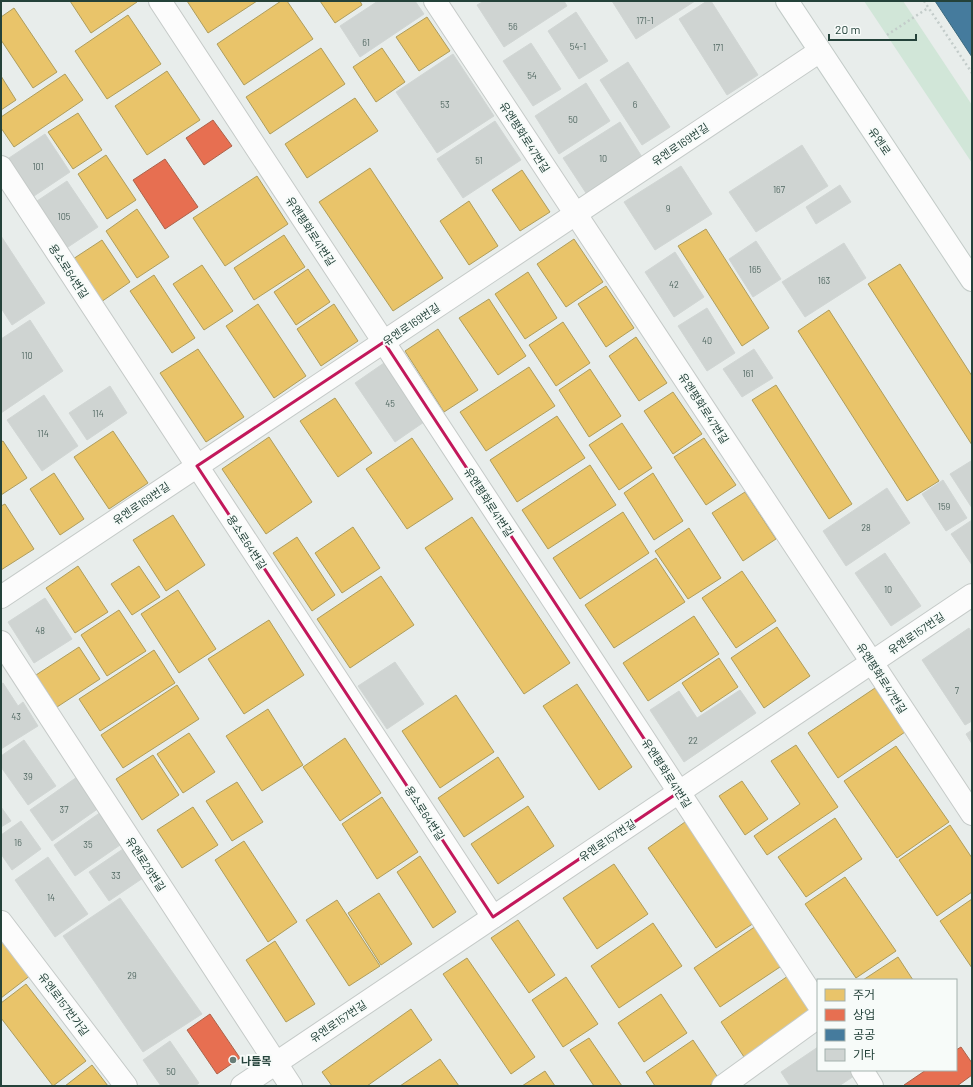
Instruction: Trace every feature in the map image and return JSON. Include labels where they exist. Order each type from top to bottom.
[{"type":"street","name":"유엔평화로41번길","points":[[160,1],[817,1002]]},
{"type":"street","name":"유엔평화로47번길","points":[[435,1],[972,814]]},
{"type":"street","name":"유엔로","points":[[787,1],[972,280]]},
{"type":"street","name":"유엔로169번길","points":[[1,597],[820,51]]},
{"type":"street","name":"용소로64번길","points":[[1,167],[493,917]]},
{"type":"street","name":"유엔로157번길","points":[[242,1086],[972,595]]},
{"type":"street","name":"유엔로29번길","points":[[1,642],[275,1064],[291,1086]]},
{"type":"street","name":"유엔로157번가길","points":[[1,922],[126,1086]]},
{"type":"street","points":[[723,1086],[817,1018]]},
{"type":"street","points":[[863,1071],[872,1086]]},
{"type":"path","points":[[924,1],[972,73]]},
{"type":"path","points":[[887,36],[928,8]]},
{"type":"highlighted area","points":[[384,342],[679,792],[493,917],[197,466]]},
{"type":"green space","points":[[864,1],[903,1],[972,105],[972,163]]},
{"type":"building: 주거","points":[[70,1],[136,1],[137,2],[91,33]]},
{"type":"building: 주거","points":[[187,1],[257,1],[208,33]]},
{"type":"building: 주거","points":[[281,1],[287,1],[313,39],[244,85],[217,44]]},
{"type":"building: 주거","points":[[320,1],[360,1],[362,5],[335,23]]},
{"type":"building: 주거","points":[[14,8],[57,72],[33,88],[1,40],[1,17]]},
{"type":"building: 주거","points":[[128,15],[161,64],[107,99],[75,51]]},
{"type":"building: 주거","points":[[427,17],[450,51],[419,71],[396,37]]},
{"type":"building: 주거","points":[[321,48],[345,84],[270,134],[246,97]]},
{"type":"building: 주거","points":[[382,48],[405,82],[376,102],[353,67]]},
{"type":"building: 주거","points":[[167,71],[200,120],[147,155],[115,106]]},
{"type":"building: 주거","points":[[65,74],[83,100],[14,147],[1,128],[1,117]]},
{"type":"building: 주거","points":[[1,76],[16,100],[1,110]]},
{"type":"building: 주거","points":[[355,98],[378,131],[307,178],[285,144]]},
{"type":"building: 주거","points":[[78,113],[102,150],[73,169],[48,132]]},
{"type":"building: 주거","points":[[106,155],[136,200],[107,219],[78,174]]},
{"type":"building: 주거","points":[[370,168],[443,278],[393,311],[319,202]]},
{"type":"building: 주거","points":[[522,170],[550,212],[520,231],[492,190]]},
{"type":"building: 주거","points":[[257,176],[288,224],[225,266],[193,218]]},
{"type":"building: 주거","points":[[469,201],[498,246],[469,265],[440,221]]},
{"type":"building: 주거","points":[[137,209],[169,257],[137,278],[106,231]]},
{"type":"building: 주거","points":[[706,229],[769,328],[742,346],[678,246]]},
{"type":"building: 주거","points":[[284,235],[305,267],[254,300],[234,268]]},
{"type":"building: 주거","points":[[574,239],[603,282],[566,307],[537,264]]},
{"type":"building: 주거","points":[[102,240],[130,282],[101,302],[73,259]]},
{"type":"building: 주거","points":[[900,264],[972,376],[972,445],[868,284]]},
{"type":"building: 주거","points":[[202,265],[233,311],[204,330],[173,284]]},
{"type":"building: 주거","points":[[308,269],[330,302],[296,325],[274,292]]},
{"type":"building: 주거","points":[[528,272],[557,318],[525,339],[495,294]]},
{"type":"building: 주거","points":[[154,275],[195,338],[172,353],[130,291]]},
{"type":"building: 주거","points":[[606,286],[634,328],[606,347],[578,304]]},
{"type":"building: 주거","points":[[489,299],[526,356],[498,375],[459,318]]},
{"type":"building: 주거","points":[[258,304],[306,376],[274,398],[226,326]]},
{"type":"building: 주거","points":[[334,304],[358,341],[321,366],[297,329]]},
{"type":"building: 주거","points":[[829,310],[939,481],[907,501],[798,331]]},
{"type":"building: 주거","points":[[563,322],[590,363],[556,386],[529,345]]},
{"type":"building: 주거","points":[[438,329],[478,390],[444,412],[405,351]]},
{"type":"building: 주거","points":[[636,337],[667,383],[639,401],[609,356]]},
{"type":"building: 주거","points":[[198,349],[244,417],[206,442],[160,373]]},
{"type":"building: 주거","points":[[529,367],[555,406],[486,451],[460,412]]},
{"type":"building: 주거","points":[[590,369],[621,416],[589,437],[559,390]]},
{"type":"building: 주거","points":[[776,385],[852,504],[829,519],[752,400]]},
{"type":"building: 주거","points":[[673,392],[702,434],[673,454],[644,411]]},
{"type":"building: 주거","points":[[335,398],[372,453],[338,477],[300,421]]},
{"type":"building: 주거","points":[[557,416],[585,458],[517,502],[490,460]]},
{"type":"building: 주거","points":[[622,423],[652,468],[619,490],[589,445]]},
{"type":"building: 주거","points":[[113,431],[148,483],[109,509],[74,457]]},
{"type":"building: 주거","points":[[269,437],[312,502],[266,534],[222,469]]},
{"type":"building: 주거","points":[[412,438],[453,499],[407,529],[366,469]]},
{"type":"building: 주거","points":[[704,438],[736,485],[706,505],[674,457]]},
{"type":"building: 주거","points":[[3,441],[27,478],[1,495],[1,442]]},
{"type":"building: 주거","points":[[590,465],[616,505],[548,549],[522,510]]},
{"type":"building: 주거","points":[[54,473],[84,519],[60,535],[30,489]]},
{"type":"building: 주거","points":[[653,473],[683,521],[654,540],[624,493]]},
{"type":"building: 주거","points":[[745,492],[776,539],[743,561],[712,513]]},
{"type":"building: 주거","points":[[5,504],[34,549],[1,570],[1,506]]},
{"type":"building: 주거","points":[[623,512],[649,553],[580,599],[553,558]]},
{"type":"building: 주거","points":[[173,515],[205,565],[166,591],[133,540]]},
{"type":"building: 주거","points":[[472,517],[570,663],[524,694],[425,548]]},
{"type":"building: 주거","points":[[353,527],[380,568],[342,593],[315,553]]},
{"type":"building: 주거","points":[[689,528],[721,578],[688,599],[655,551]]},
{"type":"building: 주거","points":[[297,537],[335,595],[312,611],[273,553]]},
{"type":"building: 주거","points":[[656,558],[685,602],[614,648],[585,605]]},
{"type":"building: 주거","points":[[78,566],[108,612],[75,633],[46,588]]},
{"type":"building: 주거","points":[[139,566],[160,597],[132,615],[111,584]]},
{"type":"building: 주거","points":[[742,571],[776,621],[736,648],[702,598]]},
{"type":"building: 주거","points":[[381,576],[414,625],[350,668],[317,619]]},
{"type":"building: 주거","points":[[178,590],[216,649],[179,673],[141,614]]},
{"type":"building: 주거","points":[[119,610],[146,651],[107,676],[81,635]]},
{"type":"building: 주거","points":[[694,616],[719,654],[648,701],[623,663]]},
{"type":"building: 주거","points":[[269,620],[304,675],[244,714],[208,659]]},
{"type":"building: 주거","points":[[777,627],[810,676],[764,708],[731,658]]},
{"type":"building: 주거","points":[[79,647],[100,679],[57,707],[36,675]]},
{"type":"building: 주거","points":[[154,650],[175,683],[100,731],[79,699]]},
{"type":"building: 주거","points":[[719,658],[738,687],[701,712],[682,683]]},
{"type":"building: 주거","points":[[577,684],[632,767],[599,790],[543,706]]},
{"type":"building: 주거","points":[[177,685],[199,719],[123,768],[101,735]]},
{"type":"building: 주거","points":[[875,688],[905,732],[838,778],[808,733]]},
{"type":"building: 주거","points":[[456,695],[494,752],[440,788],[402,731]]},
{"type":"building: 주거","points":[[268,709],[303,765],[262,791],[226,736]]},
{"type":"building: 주거","points":[[189,733],[215,772],[183,793],[157,754]]},
{"type":"building: 주거","points":[[345,738],[381,793],[340,821],[303,767]]},
{"type":"building: 주거","points":[[796,745],[838,807],[767,855],[754,836],[800,804],[771,761]]},
{"type":"building: 주거","points":[[896,746],[949,822],[897,858],[844,781]]},
{"type":"building: 주거","points":[[153,755],[179,795],[142,820],[116,779]]},
{"type":"building: 주거","points":[[498,757],[524,797],[464,837],[438,798]]},
{"type":"building: 주거","points":[[742,781],[768,819],[745,835],[719,796]]},
{"type":"building: 주거","points":[[237,782],[263,822],[232,841],[206,801]]},
{"type":"building: 주거","points":[[382,797],[418,852],[377,879],[342,824]]},
{"type":"building: 주거","points":[[528,806],[554,846],[498,884],[471,844]]},
{"type":"building: 주거","points":[[193,807],[218,845],[182,868],[157,830]]},
{"type":"building: 주거","points":[[835,818],[862,859],[806,897],[778,857]]},
{"type":"building: 주거","points":[[685,822],[754,923],[716,948],[648,848]]},
{"type":"building: 주거","points":[[950,825],[972,858],[972,892],[937,916],[899,860]]},
{"type":"building: 주거","points":[[244,841],[297,922],[268,942],[215,860]]},
{"type":"building: 주거","points":[[420,856],[456,912],[433,928],[397,872]]},
{"type":"building: 주거","points":[[614,864],[648,914],[597,949],[563,898]]},
{"type":"building: 주거","points":[[845,877],[896,951],[856,978],[805,904]]},
{"type":"building: 주거","points":[[379,893],[412,944],[381,965],[348,913]]},
{"type":"building: 주거","points":[[972,899],[972,968],[940,921]]},
{"type":"building: 주거","points":[[337,900],[380,966],[349,986],[306,920]]},
{"type":"building: 주거","points":[[518,920],[555,975],[529,993],[491,938]]},
{"type":"building: 주거","points":[[653,923],[682,966],[619,1008],[591,966]]},
{"type":"building: 주거","points":[[756,926],[783,965],[720,1007],[694,968]]},
{"type":"building: 주거","points":[[1,936],[31,975],[1,998]]},
{"type":"building: 주거","points":[[275,941],[315,1004],[286,1022],[246,960]]},
{"type":"building: 주거","points":[[898,957],[912,979],[865,979]]},
{"type":"building: 주거","points":[[467,958],[535,1057],[511,1074],[443,974]]},
{"type":"building: 주거","points":[[788,976],[814,1014],[746,1060],[721,1022]]},
{"type":"building: 주거","points":[[566,977],[598,1024],[563,1047],[532,1000]]},
{"type":"building: 주거","points":[[26,984],[86,1061],[53,1086],[1,1018],[1,1003]]},
{"type":"building: 주거","points":[[661,994],[687,1033],[644,1062],[618,1023]]},
{"type":"building: 주거","points":[[411,1009],[432,1040],[367,1086],[332,1086],[322,1072]]},
{"type":"building: 주거","points":[[589,1038],[622,1086],[594,1086],[570,1050]]},
{"type":"building: 주거","points":[[693,1040],[719,1079],[709,1086],[655,1086],[646,1072]]},
{"type":"building: 주거","points":[[440,1059],[459,1086],[400,1086]]},
{"type":"building: 주거","points":[[92,1065],[108,1086],[65,1086]]},
{"type":"building: 주거","points":[[545,1071],[555,1086],[522,1086]]},
{"type":"building: 상업","points":[[213,120],[232,146],[204,165],[186,138]]},
{"type":"building: 상업","points":[[165,159],[198,207],[165,229],[133,180]]},
{"type":"building: 상업","points":[[210,1014],[240,1058],[217,1074],[187,1030]]},
{"type":"building: 상업","points":[[961,1047],[972,1063],[972,1075],[957,1086],[904,1085],[925,1071],[957,1071],[957,1049]]},
{"type":"building: 공공","points":[[935,1],[972,1],[972,57]]},
{"type":"building: 기타","points":[[378,1],[415,1],[424,14],[360,57],[340,26]]},
{"type":"building: 기타","points":[[484,1],[564,1],[567,6],[504,47],[477,5]]},
{"type":"building: 기타","points":[[612,1],[695,1],[636,39]]},
{"type":"building: 기타","points":[[707,1],[711,1],[758,75],[727,95],[679,19]]},
{"type":"building: 기타","points":[[576,12],[608,61],[579,79],[548,31]]},
{"type":"building: 기타","points":[[531,43],[561,89],[533,106],[503,61]]},
{"type":"building: 기타","points":[[453,54],[494,116],[437,153],[396,92]]},
{"type":"building: 기타","points":[[628,62],[670,127],[642,145],[600,80]]},
{"type":"building: 기타","points":[[586,83],[610,121],[559,154],[535,116]]},
{"type":"building: 기타","points":[[495,121],[521,160],[463,198],[437,159]]},
{"type":"building: 기타","points":[[620,122],[642,157],[586,193],[563,158]]},
{"type":"building: 기타","points":[[45,134],[70,172],[31,198],[6,160]]},
{"type":"building: 기타","points":[[802,145],[828,186],[756,232],[729,192]]},
{"type":"building: 기타","points":[[681,166],[712,214],[655,250],[624,202]]},
{"type":"building: 기타","points":[[67,181],[98,227],[62,251],[31,205]]},
{"type":"building: 기타","points":[[840,185],[851,202],[816,224],[806,207]]},
{"type":"building: 기타","points":[[1,236],[45,303],[12,325],[1,308]]},
{"type":"building: 기타","points":[[756,241],[781,279],[753,297],[729,259]]},
{"type":"building: 기타","points":[[844,243],[866,278],[805,317],[782,282]]},
{"type":"building: 기타","points":[[675,252],[704,297],[674,317],[645,272]]},
{"type":"building: 기타","points":[[707,308],[735,353],[707,371],[678,326]]},
{"type":"building: 기타","points":[[30,320],[63,371],[1,413],[1,339]]},
{"type":"building: 기타","points":[[754,349],[773,378],[742,397],[723,369]]},
{"type":"building: 기타","points":[[384,363],[424,422],[395,442],[355,383]]},
{"type":"building: 기타","points":[[110,386],[127,413],[87,440],[69,413]]},
{"type":"building: 기타","points":[[44,395],[78,446],[42,471],[7,420]]},
{"type":"building: 기타","points":[[971,461],[972,463],[972,508],[950,474]]},
{"type":"building: 기타","points":[[943,480],[967,518],[946,531],[922,494]]},
{"type":"building: 기타","points":[[887,488],[910,523],[846,566],[823,531]]},
{"type":"building: 기타","points":[[972,520],[972,565],[951,534]]},
{"type":"building: 기타","points":[[885,553],[921,606],[891,626],[855,573]]},
{"type":"building: 기타","points":[[45,598],[72,639],[34,663],[8,622]]},
{"type":"building: 기타","points":[[969,628],[972,633],[972,721],[965,725],[922,660]]},
{"type":"building: 기타","points":[[395,662],[424,704],[387,729],[358,686]]},
{"type":"building: 기타","points":[[3,683],[18,706],[23,702],[38,726],[1,749],[1,684]]},
{"type":"building: 기타","points":[[740,690],[756,713],[684,762],[650,710],[679,691],[697,718]]},
{"type":"building: 기타","points":[[972,730],[972,744],[966,734]]},
{"type":"building: 기타","points":[[24,740],[56,786],[28,805],[1,767],[1,756]]},
{"type":"building: 기타","points":[[77,777],[99,808],[52,841],[30,810]]},
{"type":"building: 기타","points":[[1,807],[11,821],[1,827]]},
{"type":"building: 기타","points":[[101,812],[123,843],[75,876],[54,845]]},
{"type":"building: 기타","points":[[21,821],[41,849],[12,870],[1,854],[1,835]]},
{"type":"building: 기타","points":[[123,849],[143,878],[109,901],[89,872]]},
{"type":"building: 기타","points":[[48,857],[88,914],[55,937],[15,880]]},
{"type":"building: 기타","points":[[120,898],[202,1014],[143,1052],[63,936]]},
{"type":"building: 기타","points":[[170,1041],[199,1083],[195,1086],[161,1086],[143,1060]]},
{"type":"building: 기타","points":[[817,1048],[817,1071],[855,1071],[857,1074],[839,1086],[790,1086],[781,1072]]},
{"type":"place","name":"나들목","points":[[233,1060]]}]
